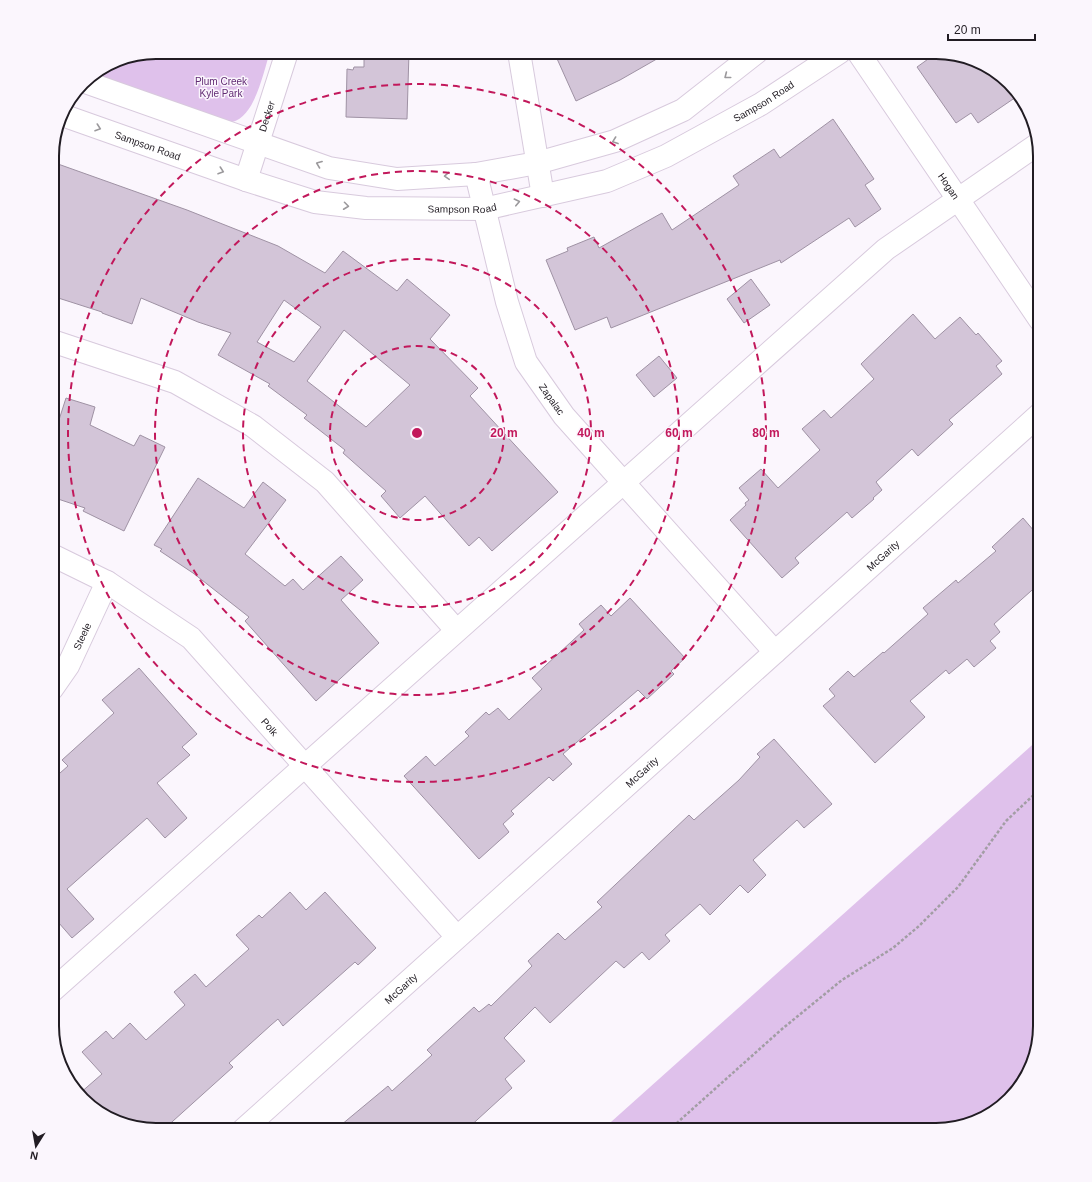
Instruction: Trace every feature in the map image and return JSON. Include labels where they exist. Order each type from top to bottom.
[{"type":"street","name":"Decker","points":[[246,180],[285,59]]},
{"type":"street","points":[[520,59],[543,196]]},
{"type":"street","points":[[91,84],[329,168],[397,179],[476,174],[537,163],[616,141],[683,110],[748,59]]},
{"type":"street","name":"Sampson Road","points":[[67,117],[246,180],[315,202],[366,208],[484,209],[607,181],[666,156],[761,104],[829,59]]},
{"type":"street","name":"Hogan","points":[[863,59],[1033,310]]},
{"type":"street","points":[[59,985],[304,765],[886,249],[1032,148]]},
{"type":"street","name":"Zapalac","points":[[476,174],[507,302],[526,362],[564,416],[775,652]]},
{"type":"street","points":[[59,343],[175,382],[253,426],[325,482],[456,630]]},
{"type":"street","name":"McGarity","points":[[250,1123],[1033,420]]},
{"type":"street","name":"Polk","points":[[59,558],[107,582],[191,638],[457,937]]},
{"type":"street","name":"Steele","points":[[59,678],[68,666],[107,582]]},
{"type":"path","points":[[677,1123],[782,1029],[842,980],[893,948],[919,926],[958,887],[1006,821],[1033,796]]},
{"type":"green space","name":"Plum Creek Kyle Park","points":[[268,59],[257,93],[247,112],[232,122],[95,80],[119,66],[144,60]]},
{"type":"green space","points":[[1033,744],[1032,1038],[1028,1057],[1017,1080],[995,1103],[973,1116],[955,1121],[936,1123],[610,1123]]},
{"type":"building","points":[[364,59],[409,59],[407,119],[346,117],[347,69],[353,70],[354,67],[364,67]]},
{"type":"building","points":[[557,59],[657,59],[620,80],[576,101]]},
{"type":"building","points":[[928,59],[942,59],[961,62],[990,75],[1000,83],[1014,98],[978,123],[971,113],[956,123],[917,67]]},
{"type":"building","points":[[833,119],[874,179],[865,185],[881,209],[855,227],[849,218],[781,263],[780,260],[611,328],[607,317],[575,330],[546,260],[568,251],[567,248],[594,237],[599,248],[662,213],[672,230],[739,185],[733,176],[774,149],[780,158]]},
{"type":"building","points":[[59,164],[187,210],[278,246],[325,273],[343,251],[397,291],[407,279],[450,315],[430,339],[478,388],[470,396],[558,492],[492,551],[479,537],[469,546],[425,496],[400,518],[381,496],[386,491],[343,453],[345,450],[304,418],[307,415],[268,386],[270,384],[218,355],[231,333],[198,322],[141,298],[132,324],[102,312],[59,298]],"holes":[[[284,300],[321,327],[294,362],[257,342]],[[344,330],[410,385],[366,427],[307,381]]]},
{"type":"building","points":[[751,279],[770,305],[744,323],[727,299]]},
{"type":"building","points":[[913,314],[935,339],[960,317],[976,335],[978,333],[1002,361],[996,366],[1002,374],[949,420],[953,424],[918,456],[912,449],[876,482],[882,490],[873,498],[874,499],[852,518],[847,512],[795,558],[799,563],[782,578],[730,520],[746,505],[745,503],[749,500],[739,488],[761,469],[778,488],[820,450],[802,429],[824,410],[831,418],[874,379],[861,364]]},
{"type":"building","points":[[659,356],[677,378],[654,397],[636,375]]},
{"type":"building","points":[[66,398],[95,407],[90,425],[134,446],[140,435],[165,447],[124,531],[83,511],[85,508],[59,499],[59,420]]},
{"type":"building","points":[[198,478],[244,508],[263,482],[286,500],[245,554],[285,586],[293,579],[303,590],[341,556],[363,580],[341,600],[379,643],[316,701],[245,621],[249,617],[193,573],[160,551],[162,549],[154,545]]},
{"type":"building","points":[[1023,518],[1033,530],[1033,589],[994,624],[1000,632],[990,641],[996,648],[974,667],[967,659],[949,674],[946,670],[910,701],[925,717],[875,763],[823,706],[835,696],[829,689],[848,671],[854,677],[883,652],[884,653],[928,614],[923,608],[956,580],[958,583],[996,551],[992,547]]},
{"type":"building","points":[[630,598],[685,658],[671,671],[674,674],[647,699],[638,690],[563,754],[572,764],[553,781],[549,777],[511,811],[514,814],[503,824],[509,832],[479,859],[404,776],[426,756],[435,766],[469,736],[465,732],[486,712],[489,715],[498,708],[509,720],[542,689],[532,678],[584,630],[579,624],[601,605],[611,616]]},
{"type":"building","points":[[139,668],[197,734],[182,747],[190,755],[157,783],[187,818],[165,838],[147,818],[67,889],[94,919],[72,938],[59,923],[59,774],[68,766],[62,760],[114,713],[102,700]]},
{"type":"building","points":[[774,739],[832,804],[804,828],[797,820],[753,860],[766,875],[748,893],[740,885],[710,915],[700,904],[665,935],[670,941],[649,960],[642,952],[624,968],[616,961],[550,1023],[535,1007],[504,1038],[525,1061],[505,1079],[512,1088],[474,1123],[343,1123],[388,1086],[392,1091],[432,1055],[427,1050],[474,1007],[479,1012],[489,1004],[491,1006],[532,966],[528,961],[558,933],[565,940],[602,907],[597,902],[689,815],[694,820],[739,780],[760,757],[757,754]]},
{"type":"building","points":[[290,892],[306,910],[325,892],[376,948],[358,965],[355,962],[283,1026],[278,1019],[229,1063],[233,1067],[171,1123],[144,1122],[125,1118],[113,1113],[97,1103],[84,1090],[102,1074],[82,1052],[106,1031],[113,1039],[130,1023],[146,1040],[185,1005],[174,992],[195,974],[206,987],[249,949],[236,935],[259,915],[262,918]]}]
